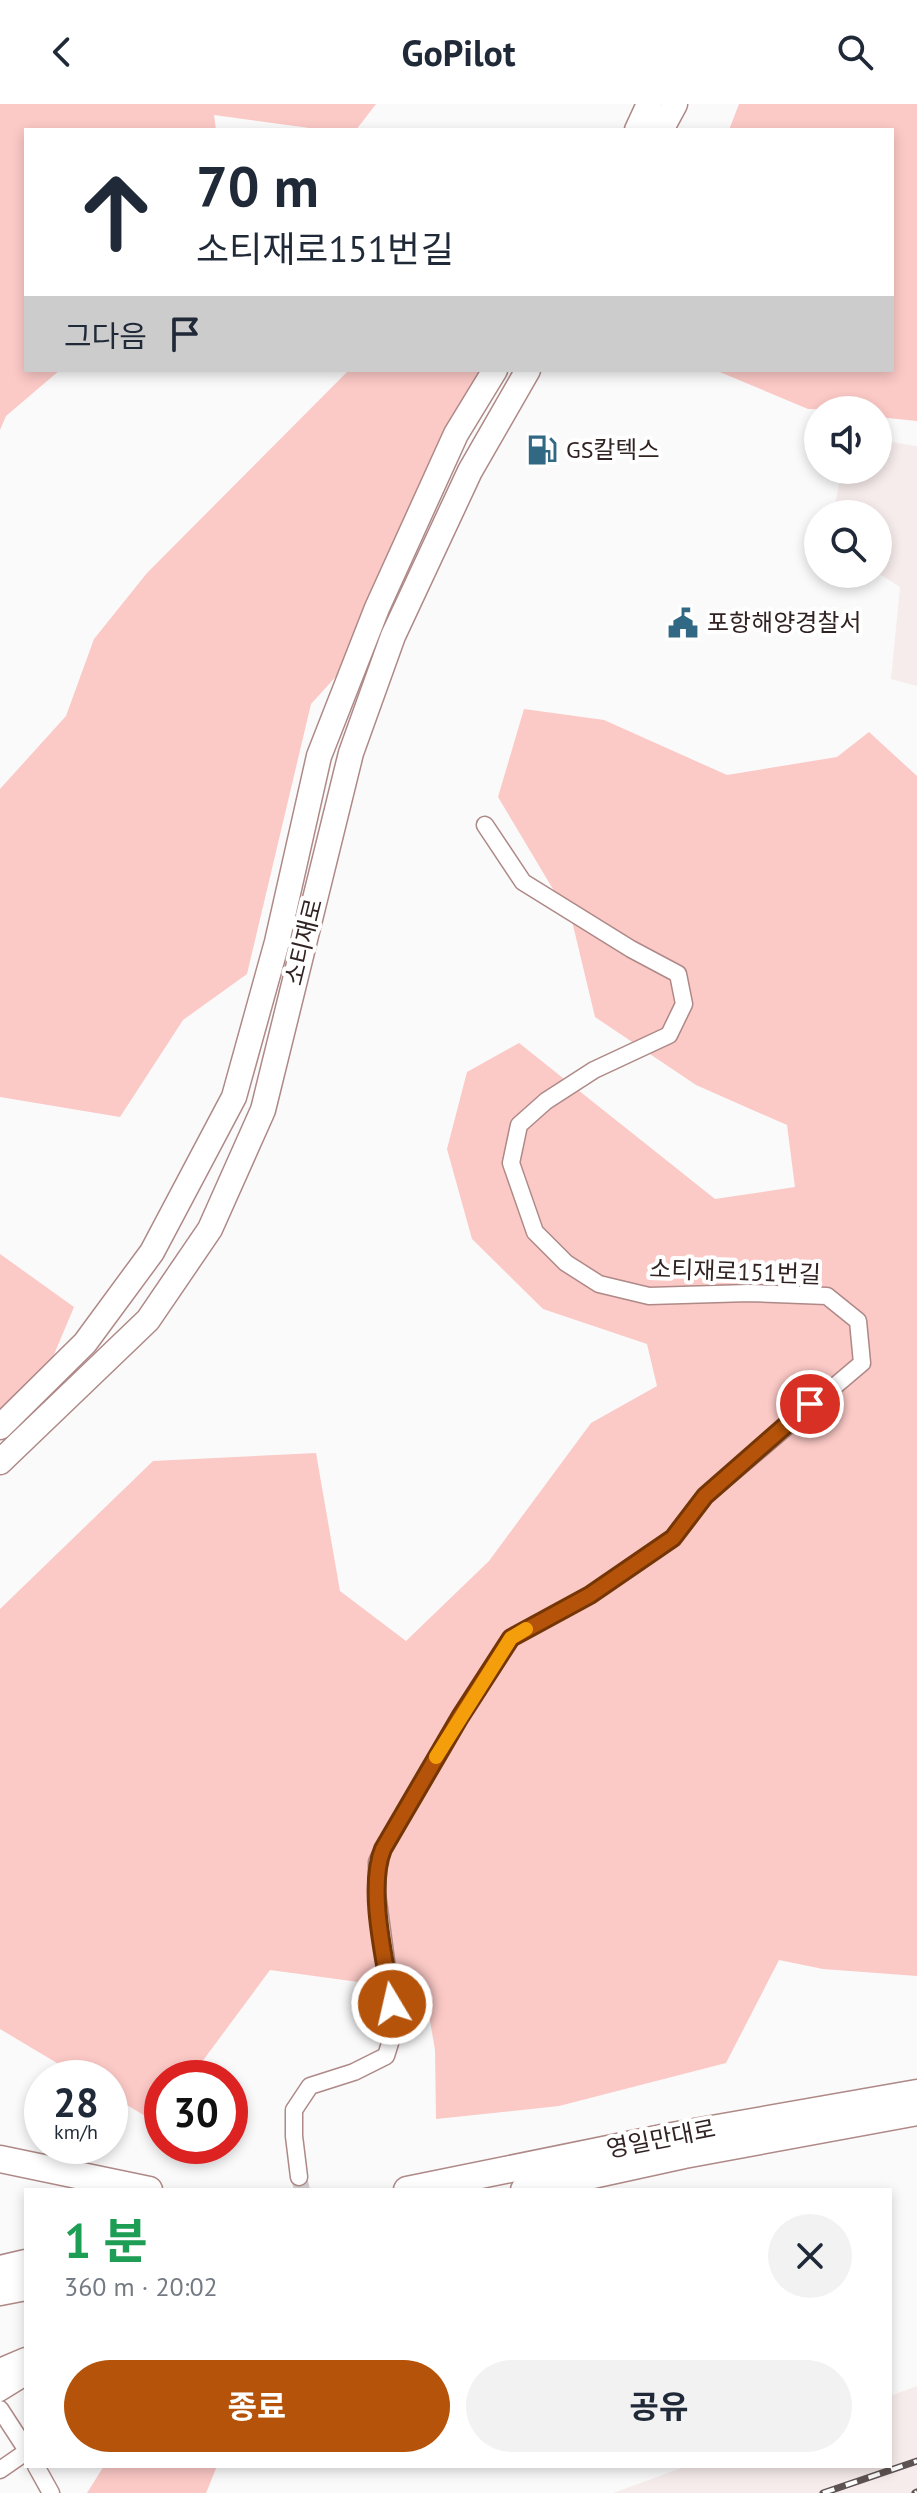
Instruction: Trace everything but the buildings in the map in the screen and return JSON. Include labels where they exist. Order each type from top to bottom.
[{"type":"highway","name":"영일만대로","points":[[417,2188],[672,2136],[917,2093]]},
{"type":"highway","name":"영일만대로","points":[[533,2188],[684,2155],[917,2112]]},
{"type":"highway","points":[[0,2159],[139,2188]]},
{"type":"highway","points":[[0,2269],[24,2263]]},
{"type":"highway","points":[[0,2292],[24,2287]]},
{"type":"highway","points":[[0,2372],[24,2362]]},
{"type":"main road","points":[[638,128],[649,104]]},
{"type":"main road","points":[[662,128],[675,104]]},
{"type":"main road","name":"소티재로","points":[[0,1427],[85,1343],[152,1252],[234,1097],[277,942],[319,756],[377,608],[449,448],[494,372]]},
{"type":"main road","name":"소티재로","points":[[0,1462],[148,1320],[210,1229],[263,1110],[351,753],[393,636],[470,471],[527,372]]},
{"type":"street","name":"소티재로151번길","points":[[299,2177],[294,2110],[310,2086],[354,2072],[386,2056],[395,2027],[377,1894],[377,1862],[460,1717],[511,1638],[590,1595],[673,1538],[705,1496],[862,1363],[858,1321],[827,1296],[749,1293],[649,1296],[599,1284],[566,1263],[535,1232],[511,1163],[519,1125],[546,1101],[594,1070],[669,1035],[684,1004],[678,974],[631,949],[523,882],[485,825]]},
{"type":"street","points":[[0,2393],[24,2378]]},
{"type":"street","points":[[0,2409],[24,2447]]},
{"type":"street","points":[[0,2470],[24,2452]]},
{"type":"street","points":[[37,2468],[51,2493]]},
{"type":"shaded area","points":[[0,104],[376,104],[358,128],[309,128],[214,115],[216,128],[24,128],[24,372],[58,372],[6,416],[0,430]]},
{"type":"shaded area","points":[[739,104],[917,104],[917,421],[892,418],[892,396],[804,396],[804,407],[720,372],[894,372],[894,128],[730,128]]},
{"type":"shaded area","points":[[347,372],[480,372],[380,628],[311,704],[247,974],[183,1020],[120,1117],[0,1097],[0,789],[66,716],[94,639],[147,573]]},
{"type":"shaded area","points":[[892,442],[917,446],[917,686],[891,679],[900,587],[892,582],[892,500],[836,500],[839,484],[892,484]]},
{"type":"shaded area","points":[[524,709],[604,720],[727,775],[837,757],[869,732],[917,776],[917,1976],[823,1969],[779,1960],[726,2063],[559,2106],[436,2119],[435,2050],[425,1991],[270,1970],[203,2060],[144,2060],[144,2115],[128,2106],[128,2060],[52,2060],[0,2029],[0,1609],[153,1461],[316,1453],[340,1591],[406,1641],[489,1561],[591,1423],[657,1386],[647,1344],[543,1309],[472,1239],[447,1149],[467,1072],[519,1043],[715,1199],[795,1187],[787,1125],[696,1085],[595,1017],[572,921],[498,797]]},
{"type":"shaded area","points":[[0,1254],[74,1307],[47,1371],[0,1422]]},
{"type":"shaded area","points":[[917,2386],[917,2493],[613,2493],[682,2468],[892,2468],[892,2395]]},
{"type":"shaded area","points":[[103,2468],[216,2468],[206,2493],[87,2493]]},
{"type":"tunnel","points":[[299,2177],[302,2188]]},
{"type":"railway","points":[[823,2493],[917,2461]]},
{"type":"slow traffic","points":[[436,1757],[511,1638],[526,1629]]},
{"type":"place","name":"GS칼텍스","points":[[542,450]]},
{"type":"place","name":"포항해양경찰서","points":[[683,623]]},
{"type":"route","points":[[392,2004],[377,1894],[377,1862],[460,1717],[511,1638],[590,1595],[673,1538],[705,1496],[810,1404]]}]
